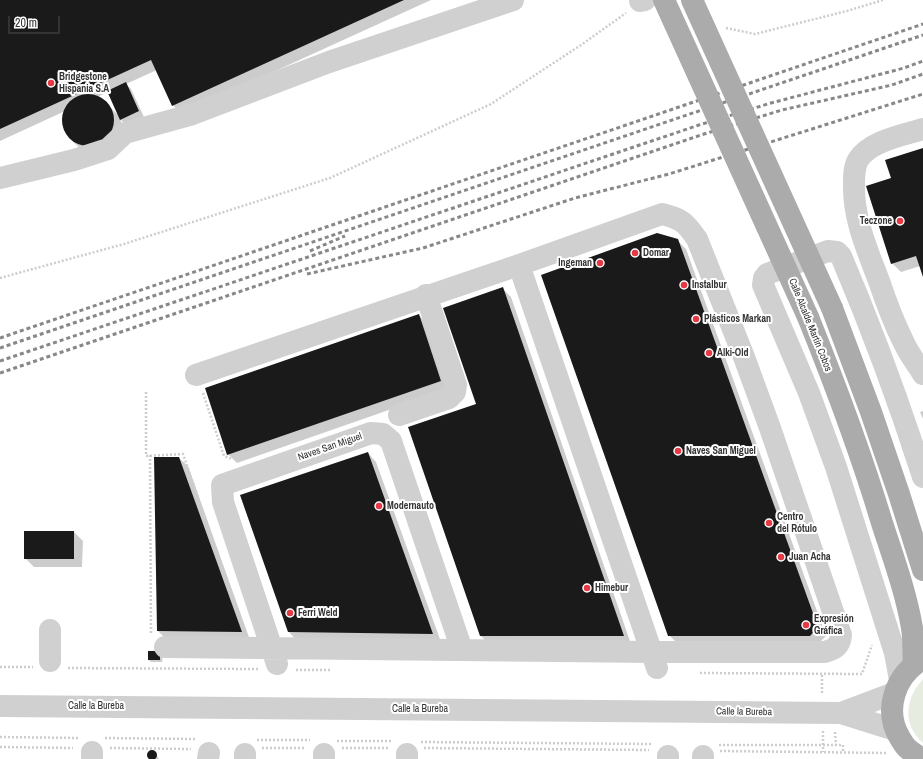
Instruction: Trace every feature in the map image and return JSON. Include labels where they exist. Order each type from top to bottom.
[{"type":"main road","name":"Calle Alcalde Martín Cobos","points":[[664,0],[808,317],[877,505],[908,606],[918,662]]},
{"type":"main road","points":[[692,0],[832,308],[871,412],[923,570]]},
{"type":"main road","points":[[918,662],[897,686],[892,711],[895,730],[906,748],[922,759]]},
{"type":"street","points":[[0,178],[74,160],[108,149],[125,133],[190,115],[329,62],[513,0]]},
{"type":"street","points":[[923,129],[874,145],[858,160],[854,170],[855,205],[860,230],[904,344],[923,374]]},
{"type":"street","points":[[158,640],[271,661],[462,650],[655,660],[825,652],[837,647],[841,642],[841,636],[773,436],[744,356],[696,239],[686,223],[675,217],[662,214],[520,265],[426,295],[196,375]]},
{"type":"street","points":[[897,686],[895,653],[836,467],[809,393],[763,285],[764,278],[767,274],[828,251],[837,252],[841,256],[861,304],[904,419],[923,477]]},
{"type":"street","points":[[520,265],[655,660]]},
{"type":"street","points":[[399,415],[449,398],[455,392],[456,384],[426,295]]},
{"type":"street","name":"Naves San Miguel","points":[[271,661],[223,502],[222,485],[371,433],[383,434],[391,442],[462,650]]},
{"type":"street","points":[[50,630],[51,665]]},
{"type":"street","name":"Calle la Bureba","points":[[838,713],[897,686]]},
{"type":"street","name":"Calle la Bureba","points":[[0,706],[838,713],[895,730]]},
{"type":"path","points":[[724,27],[755,34],[847,11],[883,0]]},
{"type":"path","points":[[0,278],[124,244],[330,178],[491,104],[581,46],[638,4]]},
{"type":"path","points":[[196,375],[224,456],[232,459],[246,454]]},
{"type":"path","points":[[146,392],[146,456],[183,454],[214,543]]},
{"type":"path","points":[[358,415],[395,402],[399,415]]},
{"type":"path","points":[[150,455],[158,640]]},
{"type":"path","points":[[0,667],[271,661]]},
{"type":"path","points":[[836,745],[838,713]]},
{"type":"path","points":[[0,737],[92,746],[206,750]]},
{"type":"path","points":[[711,753],[843,745],[844,753]]},
{"type":"path","points":[[247,751],[324,748],[663,753]]},
{"type":"path","points":[[711,753],[887,753]]},
{"type":"shaded area","points":[[923,679],[923,743],[916,736],[912,728],[908,711],[912,694]]},
{"type":"building","name":"Bridgestone Hispania S.A","points":[[0,0],[404,0],[172,106],[151,60],[0,129]]},
{"type":"building","points":[[126,82],[139,111],[120,120],[107,91]]},
{"type":"building","points":[[83,94],[93,94],[107,101],[114,115],[114,125],[107,139],[93,146],[83,146],[73,142],[66,135],[62,125],[62,115],[66,105],[73,98]]},
{"type":"building","name":"Teczone","points":[[923,148],[923,277],[916,256],[891,264],[866,186],[891,178],[885,160]]},
{"type":"building","name":"Naves San Miguel","points":[[657,233],[678,239],[818,627],[810,636],[668,636],[541,275]]},
{"type":"building","points":[[503,287],[624,636],[480,636],[408,427],[476,404],[443,308]]},
{"type":"building","points":[[419,314],[441,381],[227,455],[205,388]]},
{"type":"building","points":[[368,452],[433,634],[288,632],[240,495]]},
{"type":"building","points":[[154,457],[179,457],[242,632],[157,631]]},
{"type":"building","points":[[24,531],[74,531],[74,559],[24,559]]},
{"type":"building","points":[[148,651],[160,651],[160,660],[148,660]]},
{"type":"building","points":[[150,750],[154,750],[156,751],[156,759],[150,760],[147,757],[147,753]]},
{"type":"railway","points":[[0,338],[923,24]]},
{"type":"railway","points":[[0,348],[923,35]]},
{"type":"railway","points":[[0,361],[699,125],[771,103],[904,68],[923,61]]},
{"type":"railway","points":[[0,373],[704,134],[782,110],[892,85],[923,74]]},
{"type":"railway","points":[[307,274],[423,248],[575,198],[669,174],[923,94]]},
{"type":"railway","points":[[310,251],[345,236]]},
{"type":"place","name":"Bridgestone Hispania S.A","points":[[51,83]]},
{"type":"place","name":"Teczone","points":[[900,221]]},
{"type":"place","name":"Domar","points":[[635,253]]},
{"type":"place","name":"Ingeman","points":[[600,263]]},
{"type":"place","name":"Instalbur","points":[[684,285]]},
{"type":"place","name":"Plásticos Markan","points":[[696,319]]},
{"type":"place","name":"Alki-Old","points":[[709,353]]},
{"type":"place","name":"Naves San Miguel","points":[[678,451]]},
{"type":"place","name":"Modernauto","points":[[379,506]]},
{"type":"place","name":"Centro del Rótulo","points":[[769,523]]},
{"type":"place","name":"Juan Acha","points":[[781,557]]},
{"type":"place","name":"Himebur","points":[[587,588]]},
{"type":"place","name":"Ferri Weld","points":[[290,613]]},
{"type":"place","name":"Expresión Gráfica","points":[[806,625]]}]
